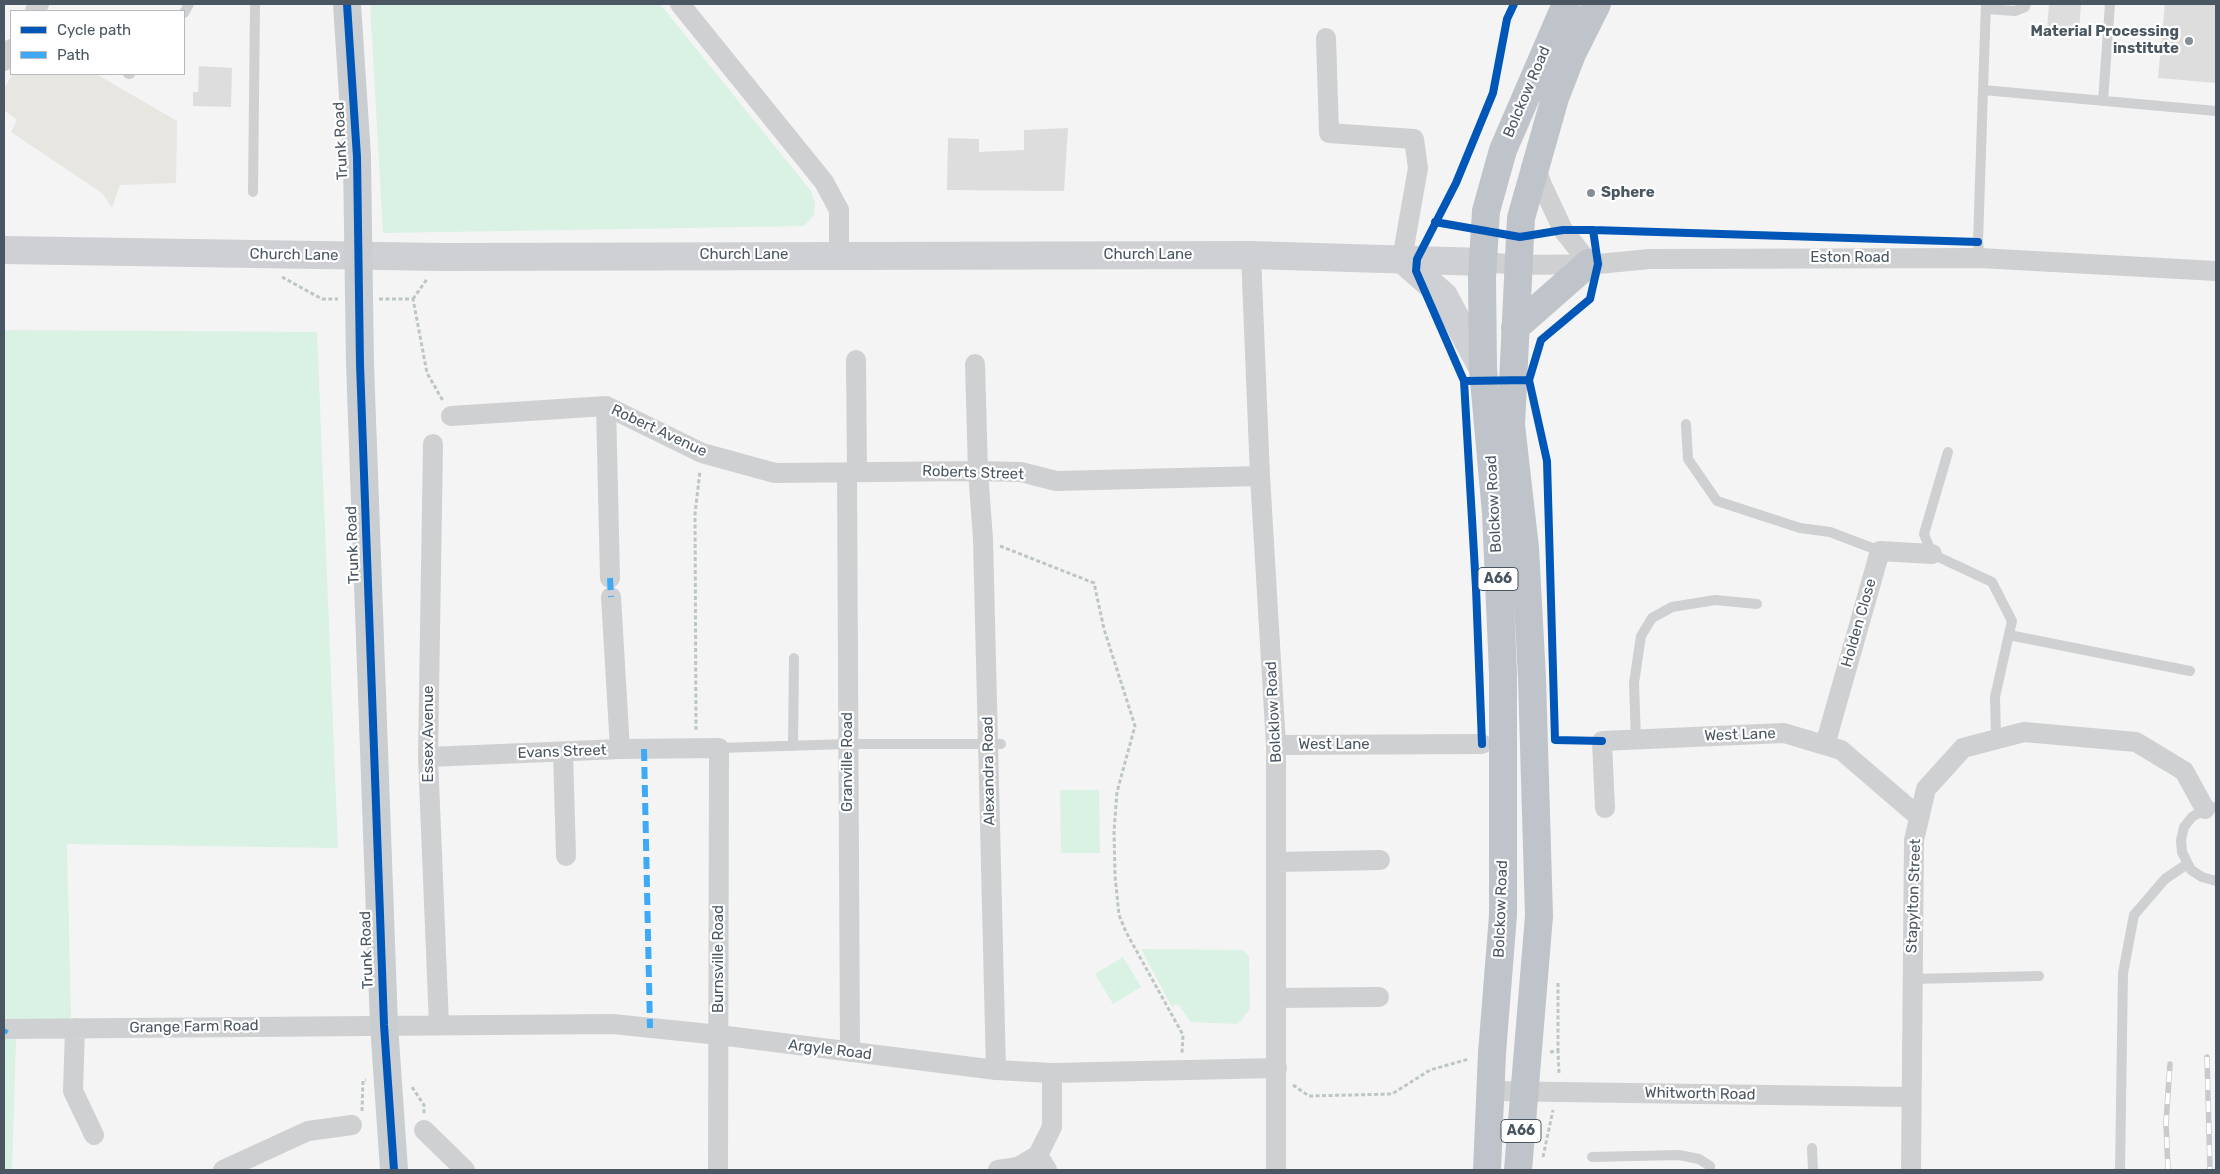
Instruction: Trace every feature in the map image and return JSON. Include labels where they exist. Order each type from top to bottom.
[{"type":"highway","name":"Bolckow Road","points":[[1487,1170],[1492,1053],[1504,915],[1503,673],[1496,514],[1483,369],[1483,262],[1486,211],[1503,150],[1566,4]]},
{"type":"highway","name":"A66","points":[[1515,328],[1522,218],[1559,89],[1572,54],[1597,4]]},
{"type":"highway","points":[[1515,328],[1588,263]]},
{"type":"highway","name":"Bolckow Road","points":[[1515,328],[1511,425],[1525,548],[1532,678],[1539,916],[1525,1091],[1530,1166]]},
{"type":"main road","name":"Trunk Road","points":[[347,4],[357,157],[360,364],[387,1086]]},
{"type":"main road","points":[[381,1170],[381,1147],[387,1086]]},
{"type":"main road","points":[[387,1086],[394,1145],[394,1170]]},
{"type":"street","points":[[680,4],[824,182],[839,210],[839,254]]},
{"type":"street","points":[[1326,38],[1328,133],[1414,139],[1418,168],[1402,258],[1444,296],[1483,369]]},
{"type":"street","points":[[1536,168],[1563,230],[1588,263]]},
{"type":"street","name":"Church Lane","points":[[4,250],[443,256],[839,254],[1251,255],[1402,258],[1483,262]]},
{"type":"street","name":"Bolcklow Road","points":[[1251,255],[1260,476],[1276,745],[1276,1170]]},
{"type":"street","name":"Eston Road","points":[[1483,262],[1518,265],[1650,259],[1980,258],[2216,271]]},
{"type":"street","name":"Granville Road","points":[[850,1052],[848,744],[852,472],[856,360]]},
{"type":"street","name":"Alexandra Road","points":[[974,364],[978,471],[995,744],[996,1070]]},
{"type":"street","points":[[606,406],[611,588],[620,749]]},
{"type":"street","name":"Robert Avenue","points":[[452,416],[606,406],[702,453],[775,473]]},
{"type":"street","name":"Essex Avenue","points":[[433,444],[428,757],[438,1025]]},
{"type":"street","name":"Roberts Street","points":[[775,473],[1021,472],[1056,481],[1260,476]]},
{"type":"street","points":[[1880,551],[1932,554]]},
{"type":"street","name":"Holden Close","points":[[1824,745],[1880,551]]},
{"type":"street","name":"Stapylton Street","points":[[1911,1170],[1910,1097],[1914,840],[1926,789],[1963,748],[2024,732],[2136,742],[2184,771],[2210,808]]},
{"type":"street","name":"West Lane","points":[[1604,808],[1602,741],[1784,733],[1841,750],[1919,816]]},
{"type":"street","name":"West Lane","points":[[1276,745],[1482,744]]},
{"type":"street","name":"Evans Street","points":[[428,757],[620,749],[719,748]]},
{"type":"street","name":"Burnsville Road","points":[[718,1170],[719,748]]},
{"type":"street","points":[[563,752],[566,856]]},
{"type":"street","points":[[1277,862],[1380,860]]},
{"type":"street","points":[[1276,998],[1379,997]]},
{"type":"street","name":"Argyle Road","points":[[384,1025],[613,1024],[719,1034],[996,1070],[1052,1072],[1181,1071],[1276,1077]]},
{"type":"street","name":"Grange Farm Road","points":[[4,1029],[384,1025]]},
{"type":"street","points":[[74,1028],[73,1091],[94,1134]]},
{"type":"street","points":[[998,1170],[1043,1163],[1052,1127],[1052,1072]]},
{"type":"street","name":"Whitworth Road","points":[[1490,1091],[1910,1097]]},
{"type":"street","points":[[223,1170],[308,1131],[352,1125]]},
{"type":"street","points":[[424,1130],[465,1170]]},
{"type":"lane","points":[[253,192],[256,4]]},
{"type":"lane","points":[[1980,258],[1978,242],[1986,6],[2015,12],[2025,8],[2026,4]]},
{"type":"lane","points":[[2103,101],[2110,4]]},
{"type":"lane","points":[[1984,90],[2216,111]]},
{"type":"lane","points":[[1686,424],[1688,459],[1717,501],[1800,528],[1830,532],[1880,551]]},
{"type":"lane","points":[[1948,452],[1924,534],[1932,554],[1992,582],[2012,621],[1995,697],[1996,738]]},
{"type":"lane","points":[[1636,740],[1634,683],[1641,636],[1652,618],[1672,607],[1716,600],[1757,604]]},
{"type":"lane","points":[[2008,635],[2190,671]]},
{"type":"lane","points":[[794,658],[794,746]]},
{"type":"lane","points":[[719,748],[848,744],[995,744]]},
{"type":"lane","points":[[2210,808],[2192,817],[2184,828],[2181,840],[2182,852],[2187,864],[2202,878],[2216,881]]},
{"type":"lane","points":[[2120,1170],[2123,973],[2134,915],[2165,879],[2187,864]]},
{"type":"lane","points":[[1912,979],[2039,976]]},
{"type":"lane","points":[[1812,1148],[1813,1170]]},
{"type":"lane","points":[[1592,1156],[1679,1156],[1699,1159],[1710,1166],[1710,1170]]},
{"type":"path","points":[[696,748],[695,514],[702,453]]},
{"type":"path","points":[[983,540],[1094,583],[1104,629],[1135,726],[1117,792],[1114,831],[1115,876],[1119,915],[1126,932],[1183,1034],[1181,1071]]},
{"type":"path","points":[[1527,1052],[1558,1052],[1559,1091],[1548,1125],[1530,1166]]},
{"type":"path","points":[[1276,1077],[1292,1084],[1309,1096],[1392,1094],[1430,1070],[1492,1053]]},
{"type":"green space","points":[[370,4],[660,4],[811,191],[815,203],[814,215],[804,226],[383,233]]},
{"type":"green space","points":[[4,330],[317,332],[338,848],[67,844],[71,1020],[4,1019]]},
{"type":"green space","points":[[1060,790],[1099,790],[1100,853],[1061,853]]},
{"type":"green space","points":[[1141,949],[1242,950],[1249,956],[1250,1009],[1238,1024],[1191,1022],[1178,1004],[1172,1007]]},
{"type":"green space","points":[[1123,957],[1141,987],[1113,1004],[1095,974]]},
{"type":"green space","points":[[4,1039],[16,1039],[12,1170],[4,1170]]},
{"type":"sand","points":[[12,75],[98,75],[177,121],[176,183],[120,185],[112,208],[102,193],[11,132],[17,120],[4,110],[4,88]]},
{"type":"building","points":[[2049,4],[2081,4],[2079,32],[2047,29]]},
{"type":"building","name":"Material Processing institute","points":[[2165,4],[2216,4],[2216,83],[2158,78]]},
{"type":"building","points":[[199,66],[232,68],[231,107],[193,106],[193,92],[198,92]]},
{"type":"building","points":[[1068,128],[1064,191],[947,190],[948,138],[979,139],[979,152],[1024,150],[1024,130]]},
{"type":"railway","points":[[2207,1057],[2210,1170]]},
{"type":"railway","points":[[2168,1170],[2166,1123],[2170,1064]]},
{"type":"marked path","points":[[610,578],[611,597]]},
{"type":"marked path","points":[[644,749],[650,1028]]},
{"type":"marked path","points":[[4,1033],[6,1029]]},
{"type":"cycle path","points":[[347,4],[357,157],[360,364],[384,1025],[394,1170]]},
{"type":"cycle path","points":[[1482,744],[1476,588],[1464,381],[1416,271],[1417,259],[1456,183],[1493,93],[1507,19],[1514,4]]},
{"type":"cycle path","points":[[1435,222],[1520,237],[1563,230],[1593,230],[1978,242]]},
{"type":"cycle path","points":[[1464,381],[1529,380],[1541,340],[1590,299],[1598,264],[1593,230]]},
{"type":"cycle path","points":[[1529,380],[1547,461],[1555,740],[1602,741]]},
{"type":"place","name":"Material Processing institute","points":[[2189,41]]},
{"type":"place","name":"Sphere","points":[[1591,193]]}]
